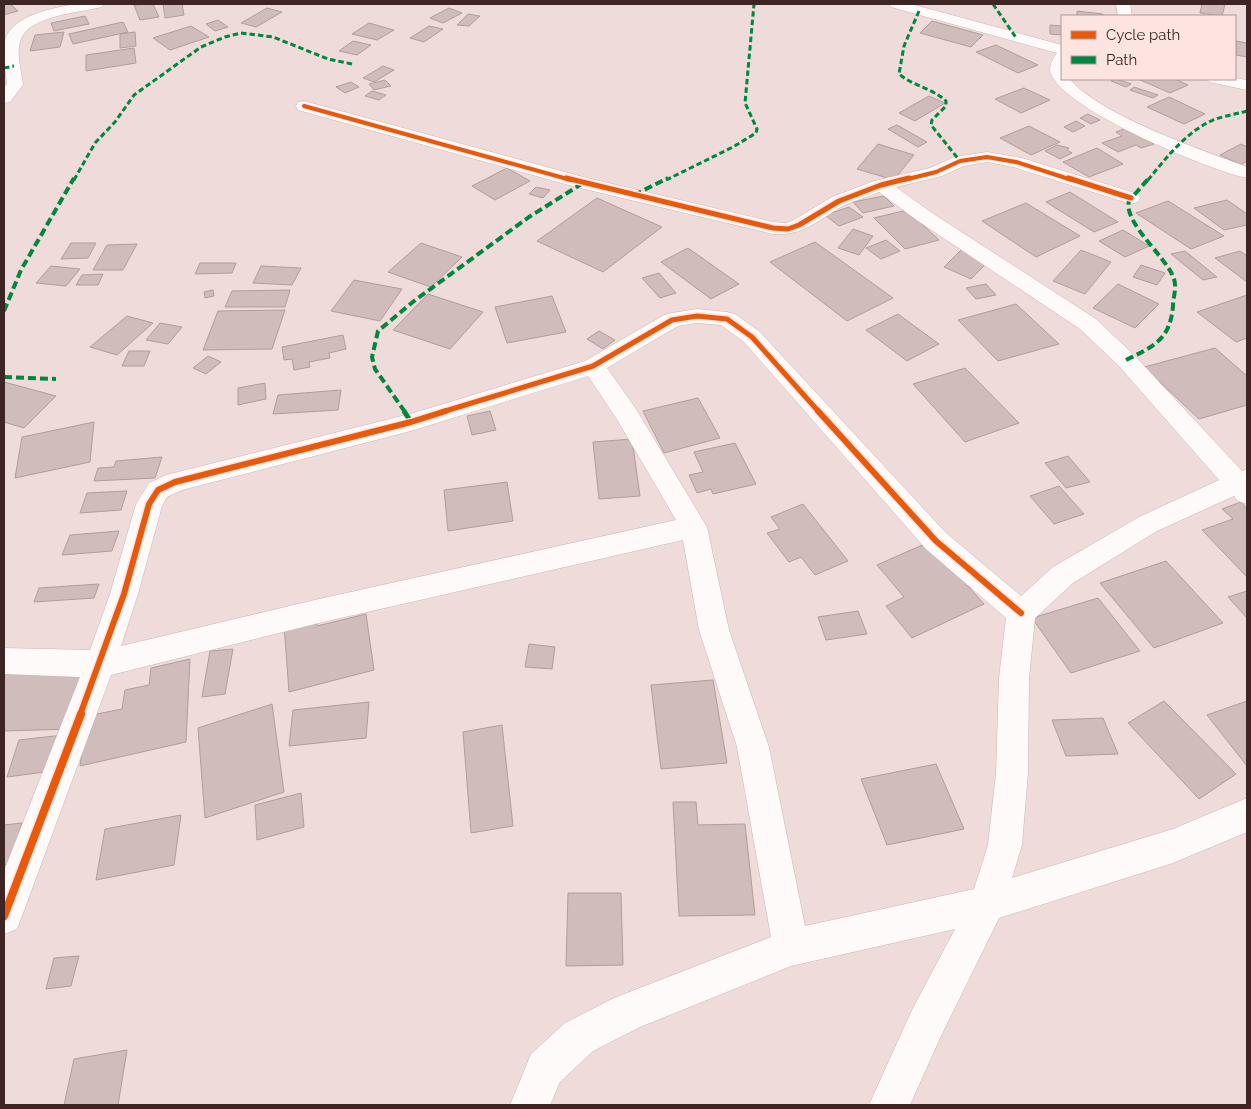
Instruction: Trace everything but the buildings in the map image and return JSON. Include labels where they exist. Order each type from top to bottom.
[{"type":"street","points":[[4,98],[16,85],[12,43],[16,31],[45,9],[98,4]]},
{"type":"street","points":[[896,4],[1061,50]]},
{"type":"street","points":[[1061,59],[1058,65],[1058,73],[1061,78]]},
{"type":"street","points":[[1062,80],[1085,101],[1177,148],[1247,173]]},
{"type":"street","points":[[1221,80],[1247,85]]},
{"type":"street","points":[[304,106],[583,183],[773,228],[788,229],[799,225],[839,201],[881,185],[936,172],[960,160],[987,157],[1016,162],[1131,198]]},
{"type":"street","points":[[881,185],[924,217],[1088,324],[1126,360],[1244,485],[1148,524],[1063,575],[1021,613],[1014,678],[1012,773],[1004,845],[987,904],[926,1024],[890,1105]]},
{"type":"street","points":[[4,916],[100,664],[124,594],[149,504],[158,490],[175,482],[411,422],[593,366],[672,320],[697,316],[727,319],[752,337],[936,540],[1021,613]]},
{"type":"street","points":[[593,366],[626,415],[694,527],[714,630],[753,747],[791,948]]},
{"type":"street","points":[[4,661],[100,664],[318,611],[694,527]]},
{"type":"street","points":[[530,1105],[545,1068],[579,1037],[628,1012],[791,948],[987,904],[1174,846],[1247,815]]},
{"type":"marked path","points":[[634,195],[733,147],[756,133],[757,129],[745,103],[754,4]]},
{"type":"marked path","points":[[993,4],[1017,39]]},
{"type":"marked path","points":[[919,11],[904,46],[899,74],[910,82],[941,96],[946,101],[946,106],[932,120],[931,125],[960,161]]},
{"type":"marked path","points":[[4,311],[21,270],[95,143],[115,122],[134,95],[179,62],[201,47],[225,37],[241,33],[251,33],[273,37],[328,59],[352,64]]},
{"type":"marked path","points":[[4,68],[14,66]]},
{"type":"marked path","points":[[1126,360],[1155,345],[1166,334],[1172,316],[1175,288],[1170,271],[1140,231],[1129,212],[1129,202],[1168,157],[1198,129],[1214,120],[1247,111]]},
{"type":"marked path","points":[[411,422],[375,369],[372,357],[378,331],[414,301],[529,217],[583,183]]},
{"type":"marked path","points":[[4,377],[56,379]]},
{"type":"cycle path","points":[[304,106],[583,183],[773,228],[788,229],[799,225],[839,201],[881,185],[936,172],[960,161],[987,157],[1016,162],[1131,198]]},
{"type":"cycle path","points":[[4,916],[100,664],[124,594],[149,504],[158,490],[175,482],[411,422],[593,366],[672,320],[697,316],[727,319],[752,337],[936,541],[1021,613]]}]
